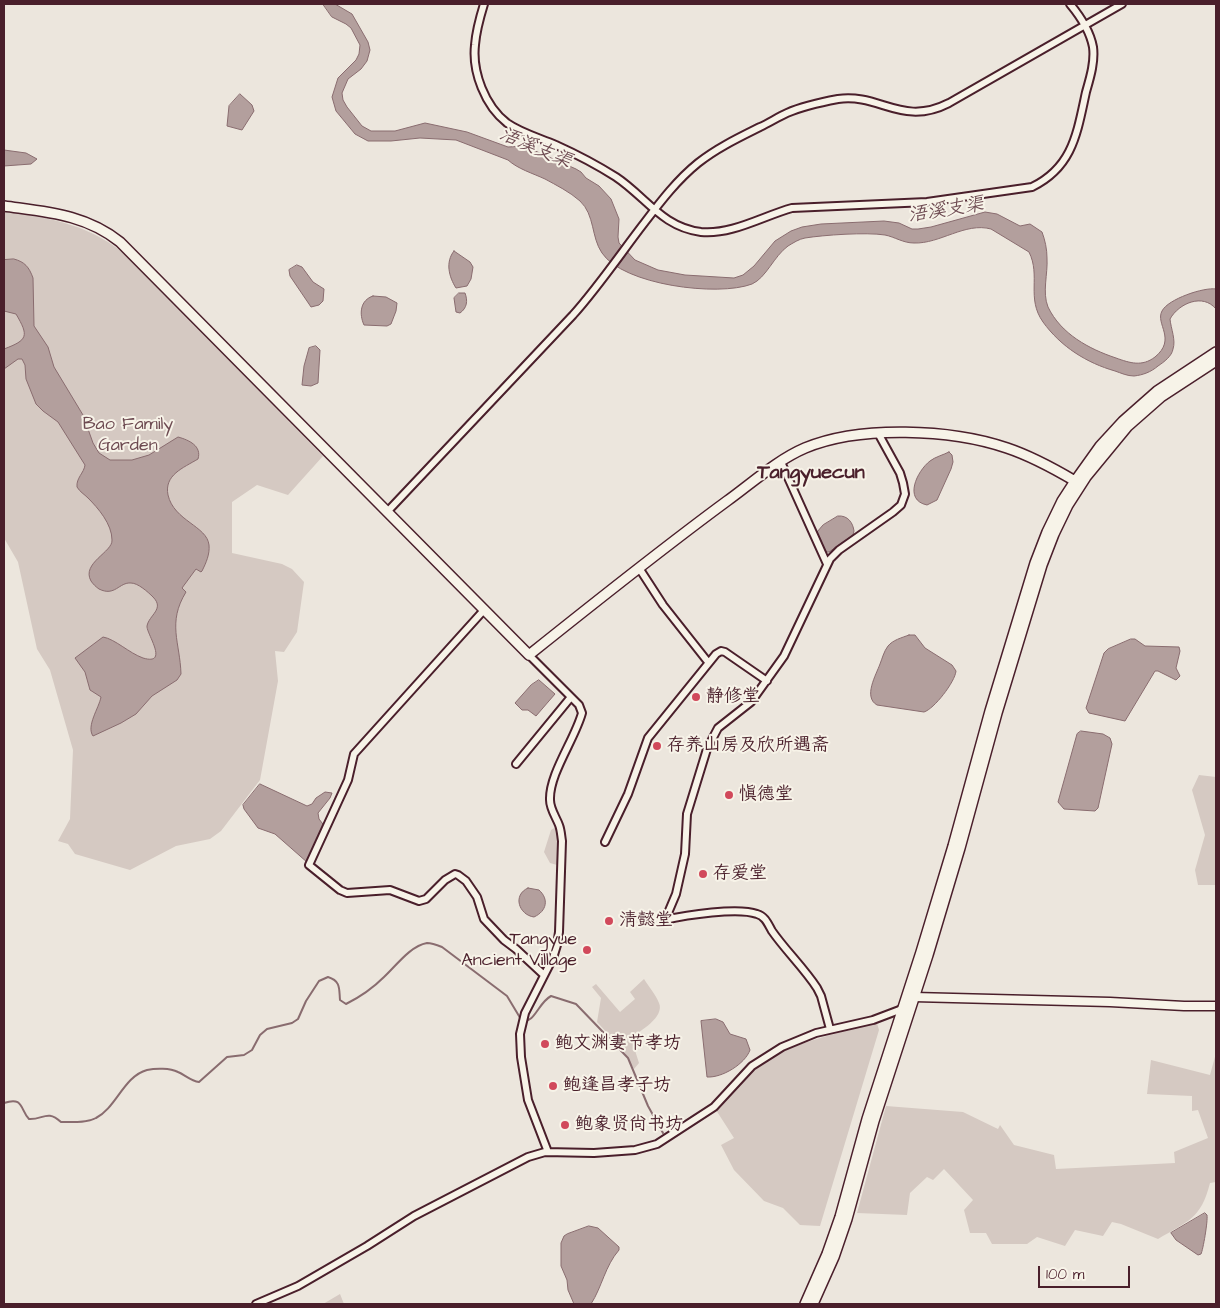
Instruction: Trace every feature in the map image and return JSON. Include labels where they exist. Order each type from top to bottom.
[{"type":"main road","points":[[4,206],[74,217],[95,225],[114,237],[529,654],[700,521],[781,462],[804,449],[822,442],[878,433],[933,434],[988,443],[1028,456],[1075,481]]},
{"type":"main road","points":[[805,1304],[834,1236],[867,1119],[945,873],[990,711],[1035,563],[1054,516],[1075,481],[1106,440],[1135,409],[1168,382],[1216,352]]},
{"type":"main road","points":[[813,1304],[841,1238],[874,1121],[960,848],[997,713],[1042,565],[1054,534],[1068,505],[1082,484],[1106,451],[1128,426],[1161,397],[1216,361]]},
{"type":"street","points":[[484,4],[475,43],[475,56],[484,92],[496,111],[512,126],[566,149],[616,177],[641,196],[654,211],[669,221],[701,232],[730,229],[792,208],[927,202],[1032,187],[1044,181],[1055,172],[1065,159],[1077,133],[1093,64],[1093,45],[1084,25],[1070,4]]},
{"type":"street","points":[[387,512],[573,315],[678,181],[707,156],[727,143],[788,113],[845,99],[858,100],[905,112],[934,110],[1122,4]]},
{"type":"street","points":[[830,1029],[817,988],[762,916],[756,913],[739,911],[665,920],[676,894],[685,854],[687,814],[707,749],[718,728],[755,698],[784,656],[830,559],[839,550],[900,505],[905,494],[904,482],[878,433]]},
{"type":"street","points":[[781,462],[827,564]]},
{"type":"street","points":[[639,568],[663,604],[708,662]]},
{"type":"street","points":[[484,610],[354,754],[348,780],[309,865],[340,890],[348,893],[390,890],[419,901],[426,898],[445,880],[455,874],[458,875],[466,881],[478,897],[484,919],[544,976]]},
{"type":"street","points":[[605,842],[628,794],[648,738],[708,662],[720,652],[726,652],[767,681]]},
{"type":"street","points":[[529,654],[579,705],[582,713],[579,726],[555,776],[551,789],[551,806],[560,827],[562,841],[559,932],[554,954],[522,1020],[519,1040],[528,1100],[548,1152]]},
{"type":"street","points":[[516,764],[571,698]]},
{"type":"street","points":[[914,997],[1216,1006]]},
{"type":"street","points":[[256,1304],[298,1286],[414,1216],[528,1157],[548,1152],[594,1153],[635,1150],[657,1144],[714,1107],[740,1077],[759,1061],[792,1043],[830,1029],[873,1020],[902,1009]]},
{"type":"green space","name":"Bao Family Garden","points":[[4,211],[55,220],[71,225],[102,238],[116,247],[130,259],[323,456],[288,495],[257,485],[232,502],[232,553],[282,564],[292,569],[304,582],[297,632],[284,652],[275,651],[278,681],[260,780],[221,831],[210,839],[176,846],[130,870],[75,854],[68,844],[58,841],[70,819],[73,750],[50,670],[37,649],[18,562],[4,538]]},
{"type":"green space","points":[[1199,775],[1216,777],[1216,885],[1198,885],[1195,870],[1205,835],[1192,790]]},
{"type":"green space","points":[[556,827],[559,838],[557,865],[550,863],[544,852],[551,830]]},
{"type":"green space","points":[[644,979],[656,997],[660,1008],[651,1023],[631,1038],[639,1063],[634,1069],[623,1050],[597,1022],[601,998],[592,987],[596,984],[620,1012],[635,999],[630,992]]},
{"type":"green space","points":[[877,1023],[879,1030],[820,1226],[800,1225],[783,1208],[764,1201],[734,1170],[721,1145],[734,1138],[716,1110],[752,1070],[765,1061],[812,1040]]},
{"type":"green space","points":[[1216,1053],[1216,1182],[1210,1183],[1198,1212],[1192,1218],[1158,1239],[1112,1222],[1103,1236],[1075,1230],[1065,1246],[1037,1237],[1027,1244],[992,1244],[986,1233],[970,1233],[964,1210],[973,1200],[944,1169],[933,1180],[927,1177],[910,1193],[907,1215],[857,1213],[886,1106],[963,1112],[998,1129],[1000,1125],[1014,1145],[1054,1155],[1056,1169],[1175,1163],[1174,1152],[1208,1138],[1198,1110],[1192,1111],[1192,1096],[1147,1094],[1151,1060],[1210,1075]]},
{"type":"green space","points":[[340,1294],[344,1304],[323,1304]]},
{"type":"shaded area","points":[[323,4],[335,4],[352,14],[368,42],[370,50],[367,61],[361,69],[348,79],[342,93],[347,107],[362,126],[371,131],[395,131],[425,123],[467,132],[508,147],[524,146],[576,169],[599,186],[611,199],[619,219],[619,243],[635,260],[658,270],[685,275],[734,278],[743,275],[754,266],[775,241],[791,231],[802,227],[821,224],[884,221],[918,229],[985,212],[997,214],[1020,226],[1030,224],[1042,232],[1047,251],[1045,295],[1048,307],[1068,333],[1096,350],[1126,361],[1145,362],[1155,357],[1164,344],[1165,338],[1161,316],[1162,311],[1171,302],[1203,290],[1216,289],[1216,309],[1211,304],[1198,301],[1179,308],[1170,319],[1174,342],[1171,354],[1153,370],[1144,374],[1129,376],[1085,359],[1066,346],[1050,331],[1038,313],[1035,304],[1034,270],[1029,252],[991,229],[972,228],[933,240],[914,243],[877,234],[845,234],[798,240],[778,255],[757,281],[737,288],[695,288],[650,280],[630,273],[613,264],[602,253],[596,240],[591,219],[580,201],[558,186],[508,160],[456,140],[420,138],[368,141],[355,134],[336,111],[332,97],[338,78],[356,60],[360,45],[351,28],[332,17]]},
{"type":"shaded area","points":[[240,94],[252,105],[254,111],[242,130],[227,126],[229,106]]},
{"type":"shaded area","points":[[4,150],[26,153],[37,159],[31,164],[4,166]]},
{"type":"shaded area","points":[[454,251],[470,262],[473,267],[471,279],[467,286],[456,288],[451,279],[449,265]]},
{"type":"shaded area","points":[[14,259],[24,263],[33,278],[34,326],[48,347],[54,367],[83,415],[93,443],[99,453],[110,460],[132,460],[149,455],[178,437],[194,444],[199,454],[198,459],[172,477],[168,488],[171,504],[183,517],[203,533],[209,545],[208,555],[202,571],[196,569],[182,588],[186,592],[180,603],[176,623],[181,674],[177,680],[152,696],[136,714],[93,736],[91,732],[92,722],[101,697],[90,690],[85,672],[75,658],[103,637],[112,640],[143,658],[151,659],[155,657],[155,648],[147,626],[157,609],[157,605],[153,597],[134,583],[127,583],[113,590],[104,591],[91,581],[90,569],[108,549],[112,540],[110,528],[104,517],[77,487],[85,465],[58,422],[36,404],[26,379],[25,365],[22,359],[18,359],[4,369],[4,349],[18,343],[24,336],[23,327],[16,314],[4,311],[4,260]]},
{"type":"shaded area","points":[[297,265],[302,267],[313,282],[324,289],[323,301],[319,305],[311,307],[290,276],[289,270]]},
{"type":"shaded area","points":[[459,293],[465,293],[466,299],[465,307],[460,313],[456,312],[454,298]]},
{"type":"shaded area","points":[[373,296],[386,297],[397,303],[391,324],[387,326],[364,325],[361,316],[363,304]]},
{"type":"shaded area","points":[[316,346],[320,350],[318,383],[311,386],[302,385],[304,366],[309,348]]},
{"type":"shaded area","points":[[949,452],[952,455],[953,462],[937,500],[927,505],[920,502],[914,492],[917,478],[921,471],[932,460]]},
{"type":"shaded area","points":[[838,516],[845,517],[851,522],[854,531],[853,535],[829,552],[825,552],[818,539],[817,532],[823,525]]},
{"type":"shaded area","points":[[909,635],[915,635],[925,648],[952,665],[956,671],[952,682],[943,695],[933,706],[924,712],[877,705],[871,697],[872,686],[887,648],[895,641]]},
{"type":"shaded area","points":[[1135,639],[1145,646],[1179,647],[1180,651],[1176,668],[1180,676],[1176,680],[1155,671],[1125,721],[1089,713],[1086,708],[1104,653],[1108,649]]},
{"type":"shaded area","points":[[539,680],[555,694],[536,716],[528,710],[522,710],[515,703],[531,685]]},
{"type":"shaded area","points":[[1081,731],[1103,734],[1110,738],[1112,744],[1098,808],[1095,811],[1064,809],[1058,802],[1077,734]]},
{"type":"shaded area","points":[[260,784],[307,806],[325,792],[332,793],[318,813],[319,819],[326,828],[308,863],[275,834],[258,828],[244,809],[243,805]]},
{"type":"shaded area","points":[[528,888],[539,890],[545,901],[542,912],[534,917],[524,913],[519,904],[520,895]]},
{"type":"shaded area","points":[[716,1019],[723,1022],[730,1034],[746,1039],[750,1050],[738,1065],[726,1073],[707,1077],[701,1021]]},
{"type":"shaded area","points":[[1205,1213],[1207,1218],[1203,1247],[1201,1254],[1198,1255],[1176,1240],[1171,1233]]},
{"type":"shaded area","points":[[589,1226],[598,1228],[619,1247],[619,1250],[610,1263],[591,1304],[574,1304],[561,1266],[561,1243],[567,1234]]},
{"type":"waterway","points":[[4,1103],[15,1101],[21,1105],[29,1119],[52,1116],[61,1122],[84,1121],[92,1120],[103,1113],[132,1079],[139,1073],[147,1070],[171,1070],[199,1082],[227,1057],[244,1055],[252,1050],[260,1035],[267,1029],[292,1023],[298,1019],[306,1001],[319,981],[328,977],[335,981],[338,986],[340,1000],[346,1004],[375,985],[409,952],[427,943],[442,947],[507,996],[522,1021],[530,1019],[551,996],[576,1004],[628,1058],[648,1106],[663,1133]]},
{"type":"place","name":"静修堂","points":[[696,697]]},
{"type":"place","name":"存养山房及欣所遇斋","points":[[657,746]]},
{"type":"place","name":"慎德堂","points":[[729,795]]},
{"type":"place","name":"存爱堂","points":[[703,874]]},
{"type":"place","name":"清懿堂","points":[[609,921]]},
{"type":"place","name":"Tangyue Ancient Village","points":[[587,950]]},
{"type":"place","name":"鲍文渊妻节孝坊","points":[[545,1044]]},
{"type":"place","name":"鲍逢昌孝子坊","points":[[553,1086]]},
{"type":"place","name":"鲍象贤尚书坊","points":[[565,1125]]},
{"type":"district","name":"Tangyuecun","points":[[811,474]]},
{"type":"water label","name":"浯溪支渠","points":[[535,149]]},
{"type":"water label","name":"浯溪支渠","points":[[946,211]]}]
